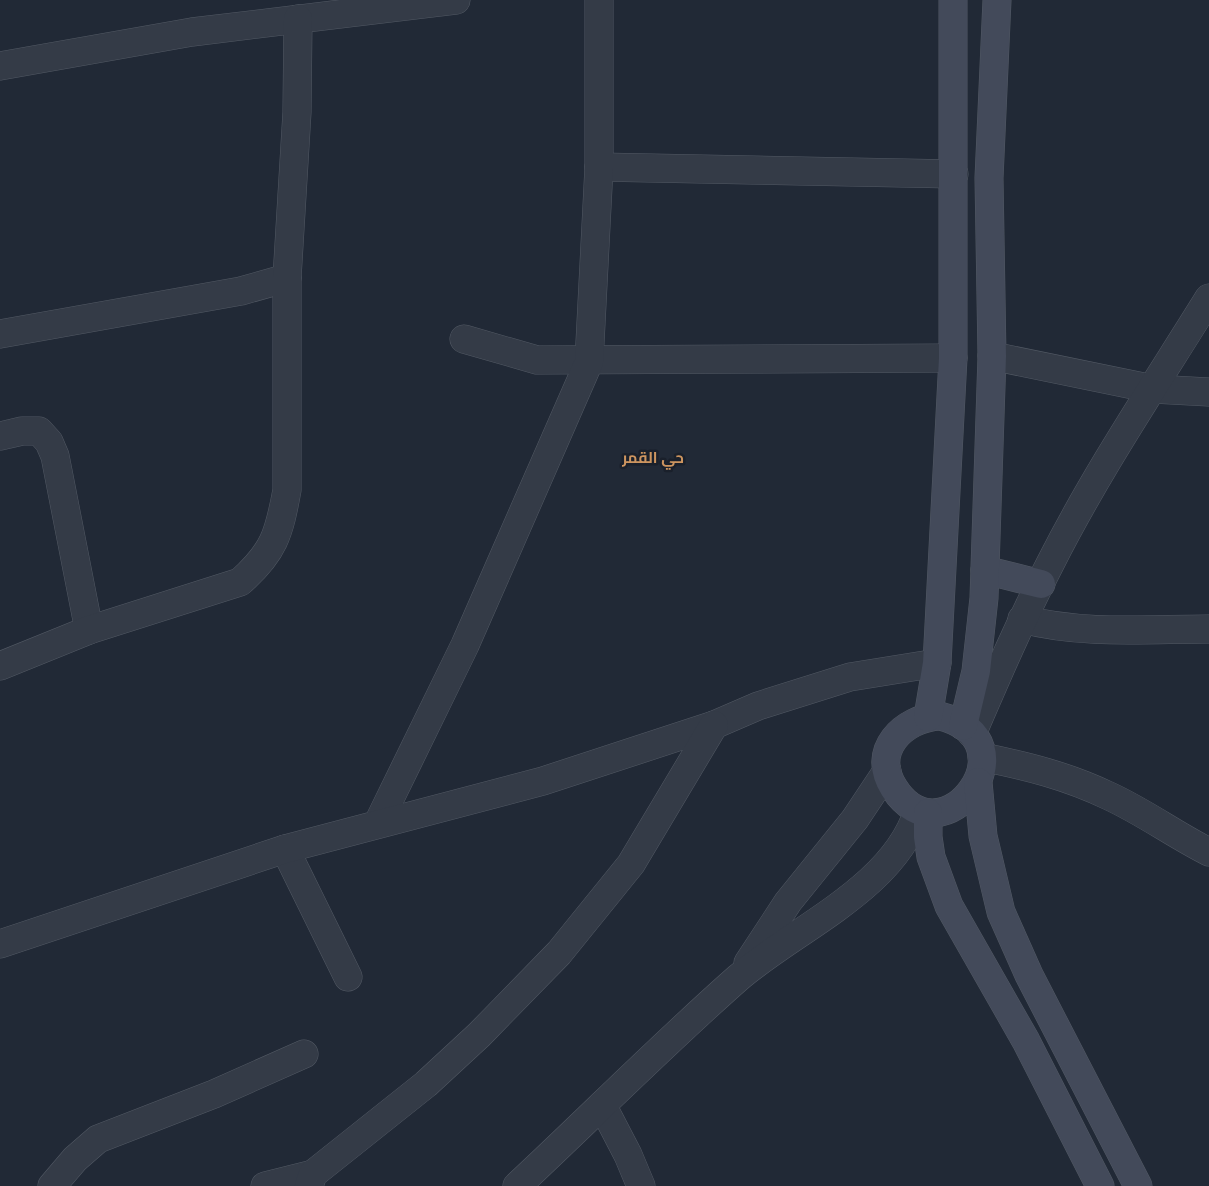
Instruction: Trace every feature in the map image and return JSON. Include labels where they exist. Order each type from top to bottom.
[{"type":"street","points":[[0,66],[192,32],[456,0]]},
{"type":"street","points":[[378,823],[465,645],[589,362],[598,167],[599,0]]},
{"type":"street","points":[[928,717],[936,663],[942,588],[953,358],[953,0]]},
{"type":"street","points":[[997,0],[989,178],[992,356],[985,570],[976,672],[974,750],[971,794],[960,804],[947,810],[923,812],[897,794],[887,771],[888,752],[896,736],[905,726],[928,717],[946,718],[974,750],[1077,782],[1111,797],[1209,852]]},
{"type":"street","points":[[0,666],[89,630],[240,582],[258,566],[269,552],[281,523],[287,490],[287,278],[297,112],[298,19]]},
{"type":"street","points":[[598,167],[954,174]]},
{"type":"street","points":[[0,334],[241,291],[287,278]]},
{"type":"street","points":[[1138,1186],[1029,975],[1001,912],[983,836],[974,750],[1022,619],[1040,584],[1098,476],[1209,298]]},
{"type":"street","points":[[464,339],[537,360],[589,362],[953,358]]},
{"type":"street","points":[[992,356],[1153,389],[1209,392]]},
{"type":"street","points":[[0,436],[22,431],[39,431],[49,442],[61,483],[89,630]]},
{"type":"street","points":[[985,570],[1040,584]]},
{"type":"street","points":[[942,588],[984,598]]},
{"type":"street","points":[[1022,619],[1051,626],[1089,629],[1209,629]]},
{"type":"street","points":[[0,944],[285,849],[543,781],[714,725],[758,706],[850,677],[936,663]]},
{"type":"street","points":[[264,1186],[311,1180],[426,1084],[479,1035],[559,953],[631,864],[714,725]]},
{"type":"street","points":[[740,977],[788,902],[854,819],[887,771]]},
{"type":"street","points":[[517,1186],[740,977],[845,902],[870,879],[895,855],[923,812]]},
{"type":"street","points":[[923,812],[931,857],[949,906],[1026,1042],[1100,1186]]},
{"type":"street","points":[[285,849],[348,977]]},
{"type":"street","points":[[57,1184],[75,1159],[98,1139],[214,1094],[304,1054]]},
{"type":"street","points":[[602,1105],[628,1155],[640,1186]]},
{"type":"district","name":"حي القمر","points":[[653,458]]}]
